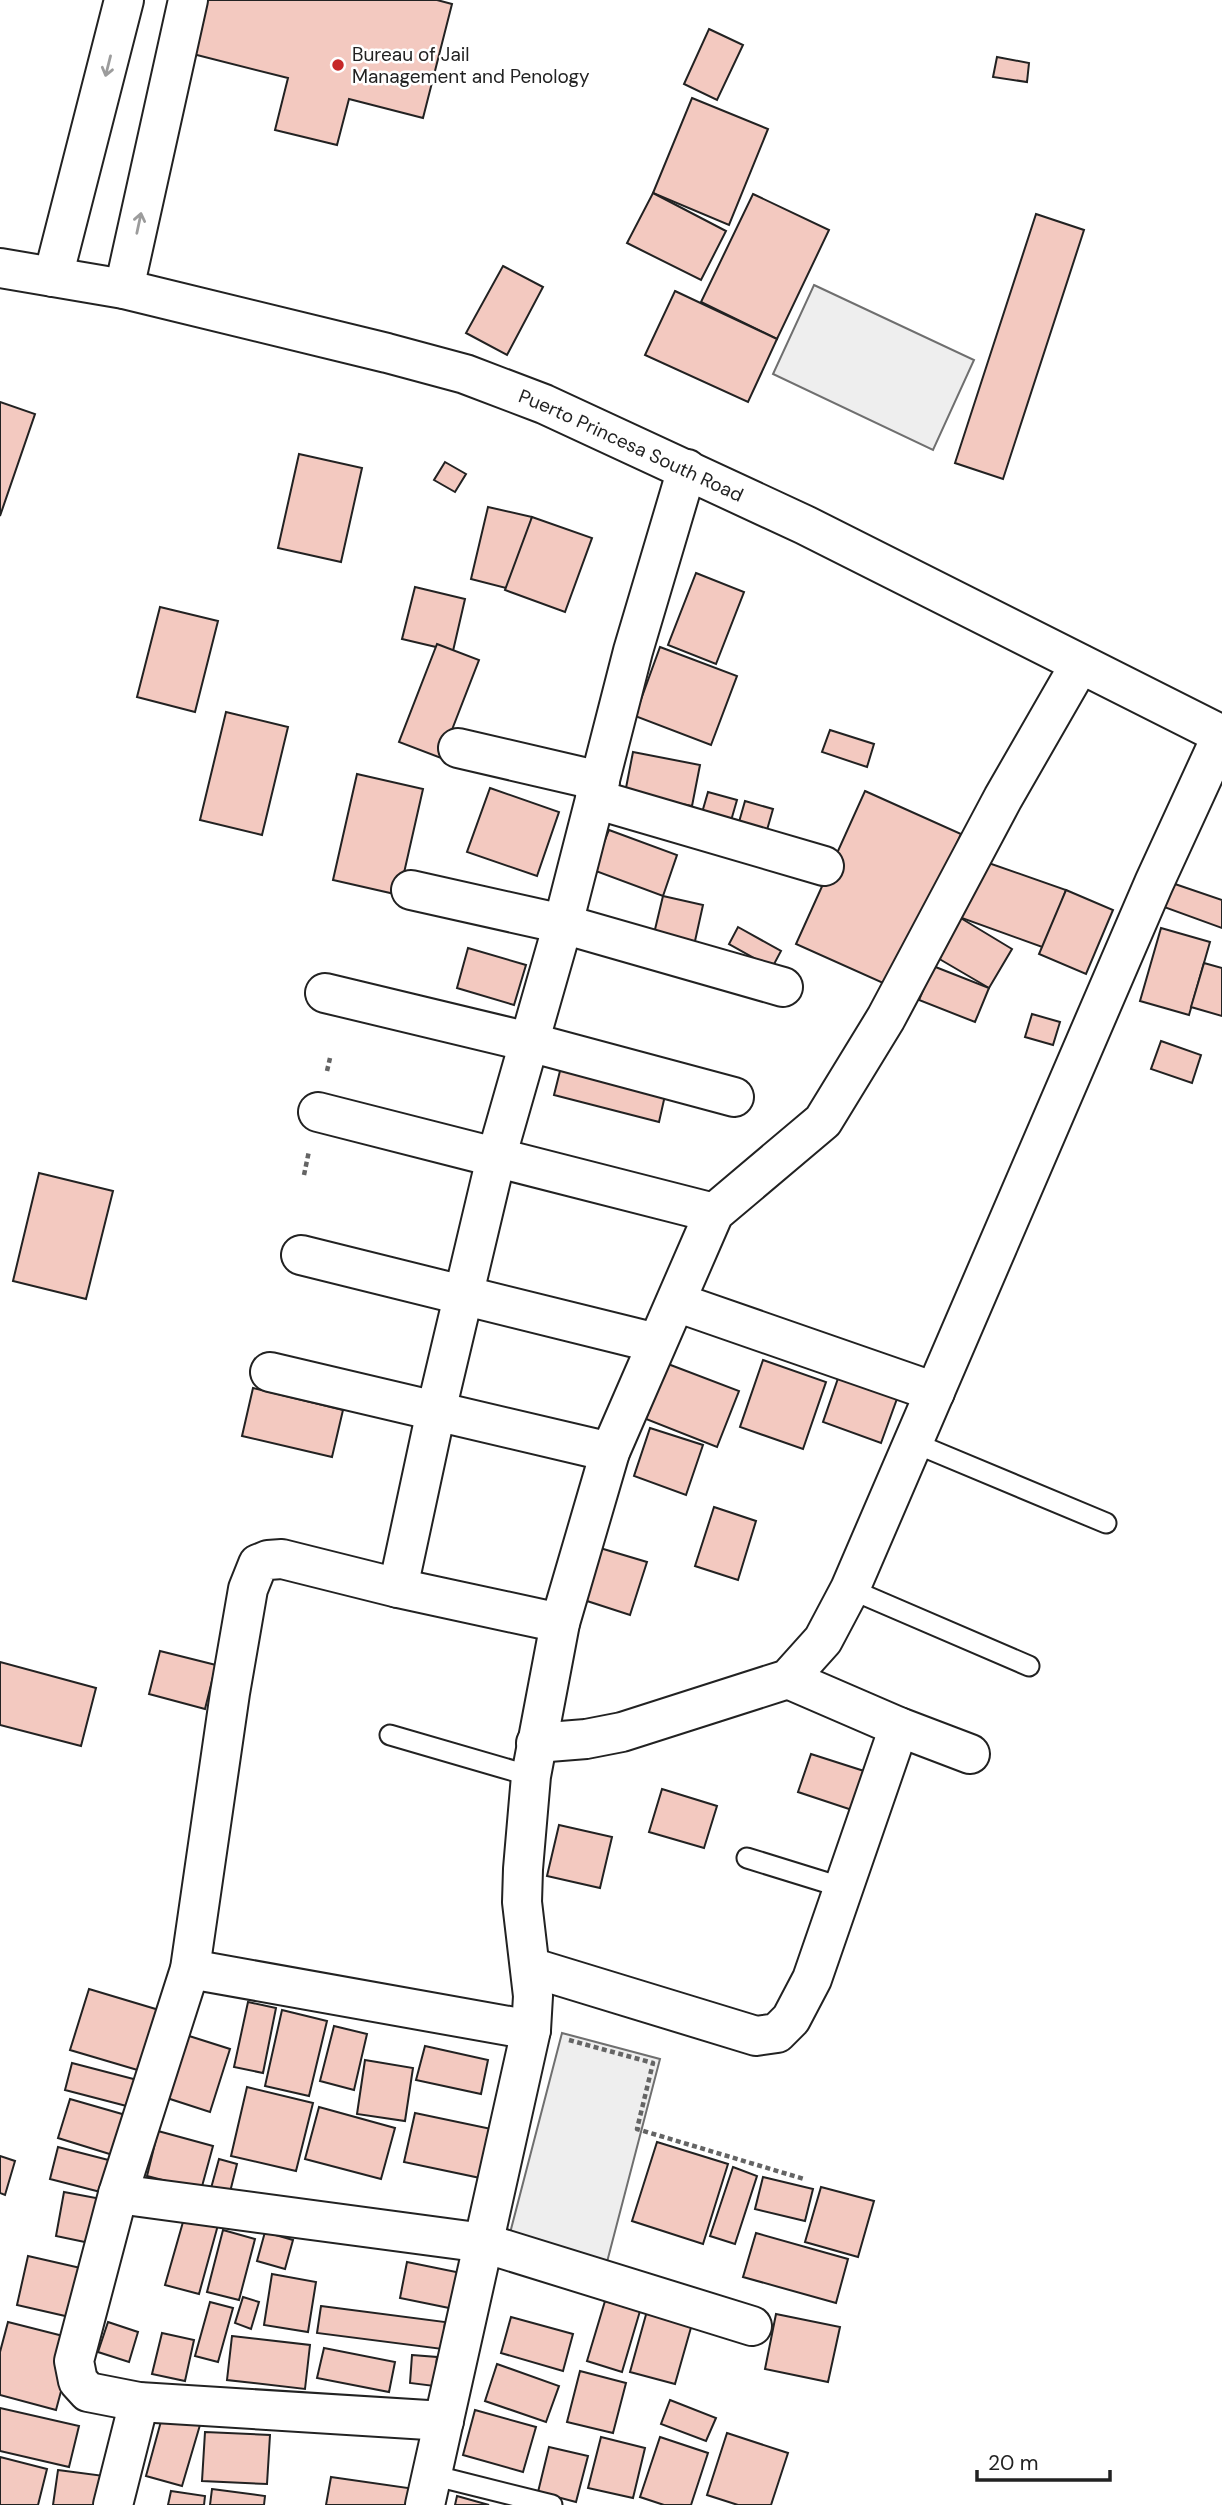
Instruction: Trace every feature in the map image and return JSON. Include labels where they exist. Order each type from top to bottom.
[{"type":"street","points":[[53,277],[124,0]]},
{"type":"street","points":[[124,289],[188,0]]},
{"type":"street","name":"Puerto Princesa South Road","points":[[0,268],[124,289],[387,353],[465,374],[544,404],[805,525],[1222,735]]},
{"type":"street","points":[[398,1588],[436,1411],[496,1158],[563,924],[633,651],[687,469]]},
{"type":"street","points":[[428,2490],[531,2029],[533,1996],[522,1902],[534,1759],[560,1623],[610,1452],[714,1213],[823,1121],[886,1018],[1003,798],[1080,664]]},
{"type":"street","points":[[534,1759],[586,1739],[622,1732],[788,1679],[823,1640],[850,1589],[1148,895],[1222,735]]},
{"type":"street","points":[[458,748],[597,790],[824,866]]},
{"type":"street","points":[[411,890],[563,924],[783,987]]},
{"type":"street","points":[[325,993],[529,1042],[734,1097]]},
{"type":"street","points":[[318,1112],[714,1213]]},
{"type":"street","points":[[301,1255],[656,1343]]},
{"type":"street","points":[[676,1302],[935,1392]]},
{"type":"street","points":[[270,1372],[610,1452]]},
{"type":"street","points":[[444,2421],[139,2402],[88,2392],[78,2381],[74,2361],[118,2194],[190,1969],[230,1693],[248,1589],[258,1564],[282,1559],[398,1588],[560,1623]]},
{"type":"street","points":[[788,1679],[970,1754]]},
{"type":"street","points":[[530,1967],[755,2036],[777,2033],[791,2019],[806,1992],[899,1727]]},
{"type":"street","points":[[190,1969],[531,2029]]},
{"type":"street","points":[[118,2194],[484,2243],[752,2326]]},
{"type":"street","points":[[113,2505],[139,2402]]},
{"type":"lane","points":[[912,1442],[1106,1523]]},
{"type":"lane","points":[[850,1589],[1029,1666]]},
{"type":"lane","points":[[390,1735],[534,1759]]},
{"type":"lane","points":[[747,1858],[844,1888]]},
{"type":"lane","points":[[428,2490],[552,2505]]},
{"type":"path","points":[[531,2029],[653,2063],[637,2129],[804,2179]]},
{"type":"shaded area","points":[[814,285],[974,360],[933,450],[773,374]]},
{"type":"shaded area","points":[[562,2033],[660,2059],[607,2262],[509,2237]]},
{"type":"building","name":"Bureau of Jail Management and Penology","points":[[202,0],[437,0],[452,4],[423,118],[349,99],[337,145],[275,130],[288,78],[189,53]]},
{"type":"building","points":[[709,29],[743,45],[717,100],[684,84]]},
{"type":"building","points":[[997,57],[1029,63],[1027,82],[993,77]]},
{"type":"building","points":[[692,98],[768,129],[729,225],[653,193]]},
{"type":"building","points":[[653,193],[726,231],[701,280],[627,243]]},
{"type":"building","points":[[753,194],[829,230],[777,339],[701,302]]},
{"type":"building","points":[[1036,214],[1084,230],[1003,479],[955,463]]},
{"type":"building","points":[[503,266],[543,287],[507,355],[466,333]]},
{"type":"building","points":[[675,291],[777,339],[748,402],[645,355]]},
{"type":"building","points":[[0,402],[35,414],[0,516]]},
{"type":"building","points":[[299,454],[362,468],[341,562],[278,548]]},
{"type":"building","points":[[445,462],[466,474],[455,492],[434,480]]},
{"type":"building","points":[[488,507],[532,517],[514,590],[471,579]]},
{"type":"building","points":[[532,517],[592,538],[565,612],[505,590]]},
{"type":"building","points":[[696,573],[744,592],[716,664],[668,645]]},
{"type":"building","points":[[415,587],[465,599],[453,651],[402,639]]},
{"type":"building","points":[[160,607],[218,621],[195,712],[137,697]]},
{"type":"building","points":[[437,644],[479,660],[441,758],[399,742]]},
{"type":"building","points":[[660,647],[737,676],[711,745],[635,716]]},
{"type":"building","points":[[226,712],[288,727],[262,835],[200,820]]},
{"type":"building","points":[[830,730],[874,744],[867,767],[822,752]]},
{"type":"building","points":[[633,752],[700,765],[692,806],[625,793]]},
{"type":"building","points":[[357,774],[423,789],[399,895],[333,880]]},
{"type":"building","points":[[490,788],[559,812],[537,876],[467,852]]},
{"type":"building","points":[[865,791],[961,834],[892,987],[796,944]]},
{"type":"building","points":[[708,792],[737,800],[728,831],[699,823]]},
{"type":"building","points":[[745,801],[773,809],[763,844],[735,836]]},
{"type":"building","points":[[609,830],[677,855],[663,896],[593,870]]},
{"type":"building","points":[[980,860],[1066,890],[1045,948],[959,917]]},
{"type":"building","points":[[1172,883],[1222,900],[1222,928],[1164,907]]},
{"type":"building","points":[[1066,890],[1113,910],[1086,974],[1039,954]]},
{"type":"building","points":[[663,896],[703,905],[693,950],[652,942]]},
{"type":"building","points":[[959,917],[1012,949],[989,988],[936,957]]},
{"type":"building","points":[[738,927],[781,951],[772,968],[729,944]]},
{"type":"building","points":[[1161,928],[1210,942],[1189,1015],[1140,1001]]},
{"type":"building","points":[[468,948],[526,965],[514,1005],[457,988]]},
{"type":"building","points":[[1204,963],[1222,968],[1222,1016],[1191,1007]]},
{"type":"building","points":[[933,966],[989,988],[975,1022],[919,1000]]},
{"type":"building","points":[[1032,1014],[1060,1022],[1053,1045],[1025,1037]]},
{"type":"building","points":[[1161,1041],[1201,1055],[1192,1083],[1151,1069]]},
{"type":"building","points":[[564,1055],[668,1082],[659,1122],[554,1095]]},
{"type":"building","points":[[39,1173],[113,1191],[86,1299],[13,1281]]},
{"type":"building","points":[[763,1360],[826,1382],[803,1449],[740,1427]]},
{"type":"building","points":[[844,1361],[903,1382],[881,1443],[823,1422]]},
{"type":"building","points":[[668,1364],[739,1391],[717,1447],[646,1419]]},
{"type":"building","points":[[253,1388],[343,1410],[332,1457],[242,1436]]},
{"type":"building","points":[[650,1428],[703,1445],[686,1495],[634,1476]]},
{"type":"building","points":[[714,1507],[756,1521],[738,1580],[695,1566]]},
{"type":"building","points":[[600,1548],[647,1562],[630,1615],[584,1600]]},
{"type":"building","points":[[160,1651],[216,1665],[205,1709],[149,1694]]},
{"type":"building","points":[[0,1662],[96,1688],[81,1746],[0,1725]]},
{"type":"building","points":[[811,1754],[864,1771],[852,1810],[798,1792]]},
{"type":"building","points":[[662,1789],[717,1806],[704,1848],[649,1832]]},
{"type":"building","points":[[559,1825],[612,1837],[600,1888],[547,1876]]},
{"type":"building","points":[[89,1989],[169,2013],[151,2074],[70,2050]]},
{"type":"building","points":[[248,2002],[276,2008],[263,2073],[234,2067]]},
{"type":"building","points":[[282,2010],[327,2021],[309,2096],[265,2086]]},
{"type":"building","points":[[334,2026],[367,2034],[354,2090],[320,2081]]},
{"type":"building","points":[[186,2035],[230,2049],[210,2112],[167,2098]]},
{"type":"building","points":[[425,2046],[488,2060],[481,2094],[416,2080]]},
{"type":"building","points":[[365,2060],[413,2068],[405,2121],[357,2114]]},
{"type":"building","points":[[72,2063],[145,2082],[138,2109],[65,2090]]},
{"type":"building","points":[[247,2087],[313,2103],[296,2171],[231,2156]]},
{"type":"building","points":[[70,2099],[129,2116],[116,2156],[58,2138]]},
{"type":"building","points":[[319,2107],[395,2128],[381,2179],[305,2159]]},
{"type":"building","points":[[415,2113],[496,2130],[485,2179],[404,2162]]},
{"type":"building","points":[[158,2131],[213,2146],[201,2190],[147,2176]]},
{"type":"building","points":[[657,2142],[728,2164],[703,2244],[632,2221]]},
{"type":"building","points":[[58,2147],[124,2164],[116,2196],[50,2179]]},
{"type":"building","points":[[0,2156],[15,2161],[5,2195],[0,2193]]},
{"type":"building","points":[[219,2159],[237,2164],[229,2196],[210,2192]]},
{"type":"building","points":[[733,2167],[757,2176],[735,2244],[710,2236]]},
{"type":"building","points":[[763,2177],[813,2189],[805,2221],[755,2209]]},
{"type":"building","points":[[821,2187],[874,2201],[858,2257],[805,2242]]},
{"type":"building","points":[[64,2192],[112,2201],[104,2246],[56,2236]]},
{"type":"building","points":[[185,2215],[218,2225],[199,2294],[165,2285]]},
{"type":"building","points":[[223,2230],[255,2239],[239,2300],[207,2292]]},
{"type":"building","points":[[265,2232],[293,2240],[285,2269],[257,2261]]},
{"type":"building","points":[[756,2233],[848,2259],[836,2303],[743,2277]]},
{"type":"building","points":[[28,2256],[85,2269],[74,2318],[17,2305]]},
{"type":"building","points":[[407,2262],[466,2274],[459,2310],[400,2298]]},
{"type":"building","points":[[272,2274],[316,2282],[308,2332],[264,2325]]},
{"type":"building","points":[[243,2297],[259,2302],[251,2329],[235,2323]]},
{"type":"building","points":[[605,2301],[640,2311],[622,2372],[587,2361]]},
{"type":"building","points":[[210,2302],[233,2308],[218,2362],[195,2356]]},
{"type":"building","points":[[321,2306],[445,2322],[442,2349],[317,2333]]},
{"type":"building","points":[[647,2311],[692,2324],[675,2384],[630,2372]]},
{"type":"building","points":[[776,2314],[840,2327],[828,2382],[765,2369]]},
{"type":"building","points":[[511,2317],[573,2334],[563,2371],[501,2353]]},
{"type":"building","points":[[8,2322],[75,2339],[56,2410],[0,2395],[0,2352]]},
{"type":"building","points":[[108,2322],[138,2332],[129,2362],[98,2352]]},
{"type":"building","points":[[162,2333],[194,2340],[185,2381],[152,2374]]},
{"type":"building","points":[[232,2336],[310,2345],[305,2389],[227,2380]]},
{"type":"building","points":[[324,2348],[395,2362],[389,2392],[317,2378]]},
{"type":"building","points":[[412,2355],[437,2357],[434,2386],[410,2383]]},
{"type":"building","points":[[497,2364],[559,2386],[546,2422],[485,2401]]},
{"type":"building","points":[[580,2371],[626,2383],[613,2433],[567,2422]]},
{"type":"building","points":[[670,2400],[716,2418],[706,2441],[661,2424]]},
{"type":"building","points":[[0,2408],[79,2426],[69,2467],[0,2451]]},
{"type":"building","points":[[475,2410],[536,2427],[523,2472],[463,2455]]},
{"type":"building","points":[[163,2414],[200,2425],[182,2486],[146,2476]]},
{"type":"building","points":[[205,2432],[270,2435],[267,2484],[202,2481]]},
{"type":"building","points":[[727,2433],[788,2453],[771,2505],[738,2505],[707,2495]]},
{"type":"building","points":[[601,2437],[645,2448],[633,2498],[588,2488]]},
{"type":"building","points":[[660,2437],[708,2453],[691,2505],[664,2505],[640,2497]]},
{"type":"building","points":[[549,2447],[588,2456],[576,2502],[538,2492]]},
{"type":"building","points":[[0,2457],[47,2469],[38,2505],[0,2505]]},
{"type":"building","points":[[58,2470],[112,2477],[108,2505],[53,2505]]},
{"type":"building","points":[[331,2477],[415,2489],[412,2505],[326,2505]]},
{"type":"building","points":[[212,2489],[265,2496],[264,2505],[210,2505]]},
{"type":"building","points":[[171,2491],[205,2496],[204,2505],[168,2505]]},
{"type":"building","points":[[457,2496],[489,2505],[455,2505]]},
{"type":"place","name":"Bureau of Jail Management and Penology","points":[[338,65]]}]
